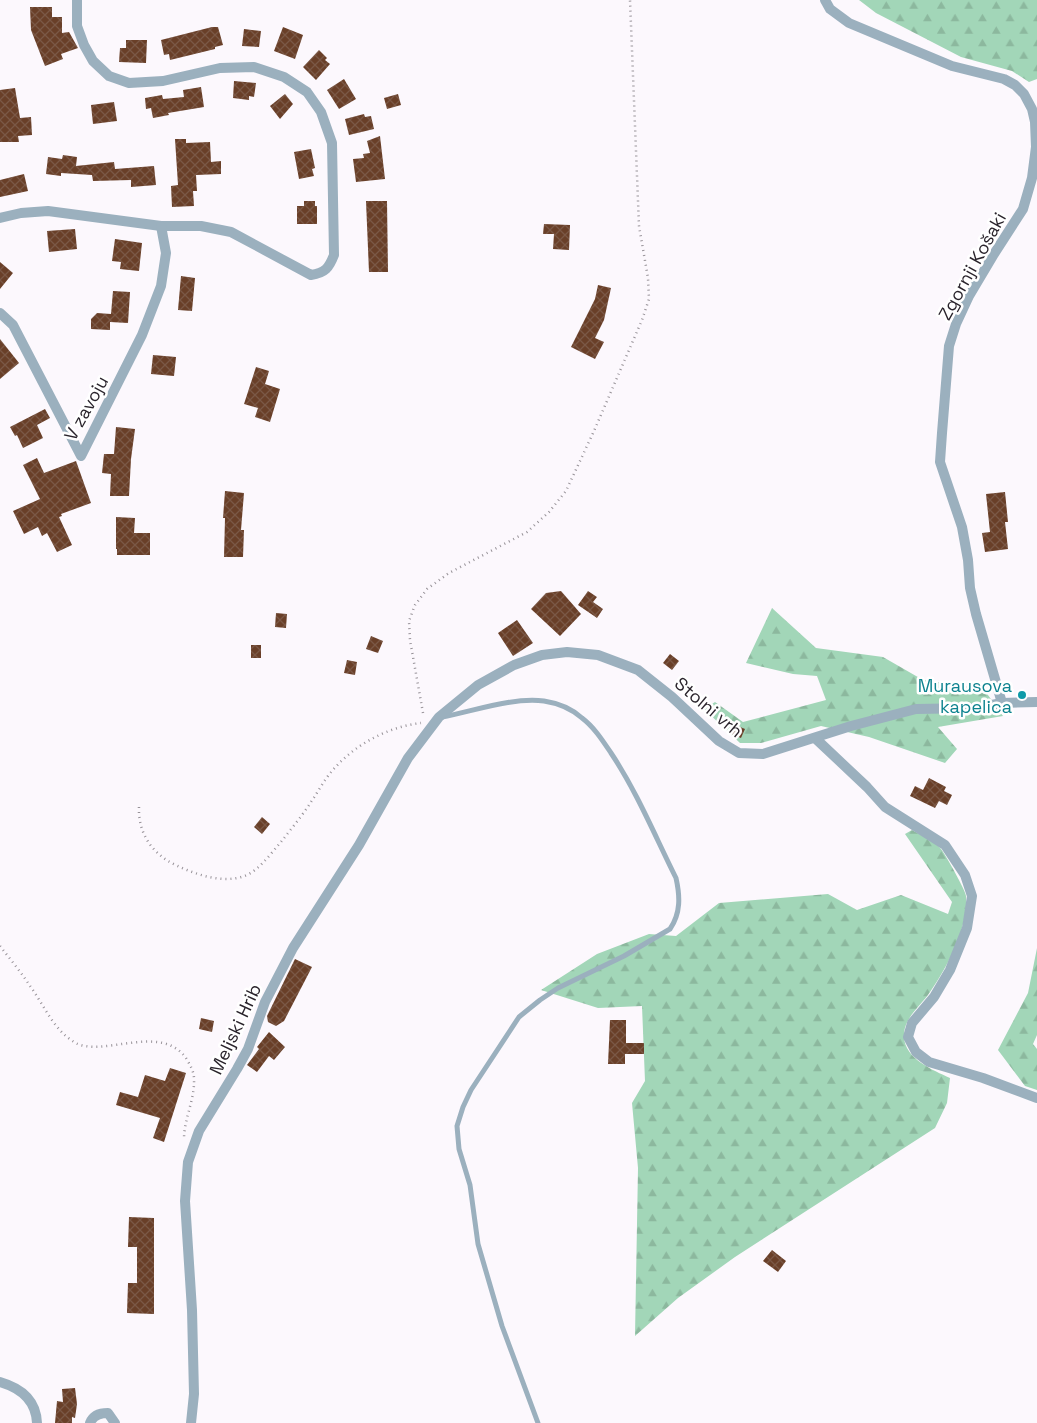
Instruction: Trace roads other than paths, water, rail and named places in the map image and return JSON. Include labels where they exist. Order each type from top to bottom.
[{"type":"street","points":[[0,218],[21,213],[48,212],[161,226],[201,226],[231,232],[311,275],[320,274],[330,267],[334,255],[332,143],[321,112],[307,92],[284,77],[254,68],[220,68],[163,81],[129,83],[109,76],[93,61],[84,45],[77,26],[76,0]]},
{"type":"street","name":"Zgornji Košaki","points":[[825,0],[830,9],[849,23],[952,66],[1004,79],[1024,94],[1032,108],[1036,122],[1036,147],[1032,178],[1023,209],[974,288],[956,324],[949,346],[940,462],[962,527],[968,560],[970,588],[1002,703]]},
{"type":"street","name":"V zavoju","points":[[0,313],[14,326],[81,456],[142,335],[160,286],[166,253],[161,226]]},
{"type":"street","name":"Stolni vrh","points":[[439,717],[478,685],[514,665],[542,655],[567,652],[598,655],[638,670],[672,697],[719,741],[739,753],[763,754],[850,726],[916,709],[976,708],[1002,703],[1037,702]]},
{"type":"street","name":"Meljski Hrib","points":[[191,1423],[194,1394],[192,1310],[185,1201],[188,1162],[199,1132],[248,1049],[265,1002],[293,948],[359,845],[408,758],[439,717]]},
{"type":"street","points":[[816,738],[885,807],[945,845],[965,875],[972,896],[968,928],[950,970],[934,997],[912,1023],[908,1036],[916,1052],[928,1062],[1006,1086],[1037,1098]]},
{"type":"street","points":[[0,1382],[10,1385],[31,1400],[36,1409],[38,1423]]},
{"type":"street","points":[[90,1423],[96,1415],[102,1413],[108,1413],[115,1423]]},
{"type":"lane","points":[[439,717],[525,701],[544,701],[562,706],[582,717],[620,768],[676,878],[679,890],[679,906],[670,929],[624,956],[558,988],[519,1017],[471,1090],[457,1126],[459,1150],[470,1185],[478,1244],[502,1326],[538,1423]]},
{"type":"place","name":"Murausova kapelica","points":[[1022,695]]}]
